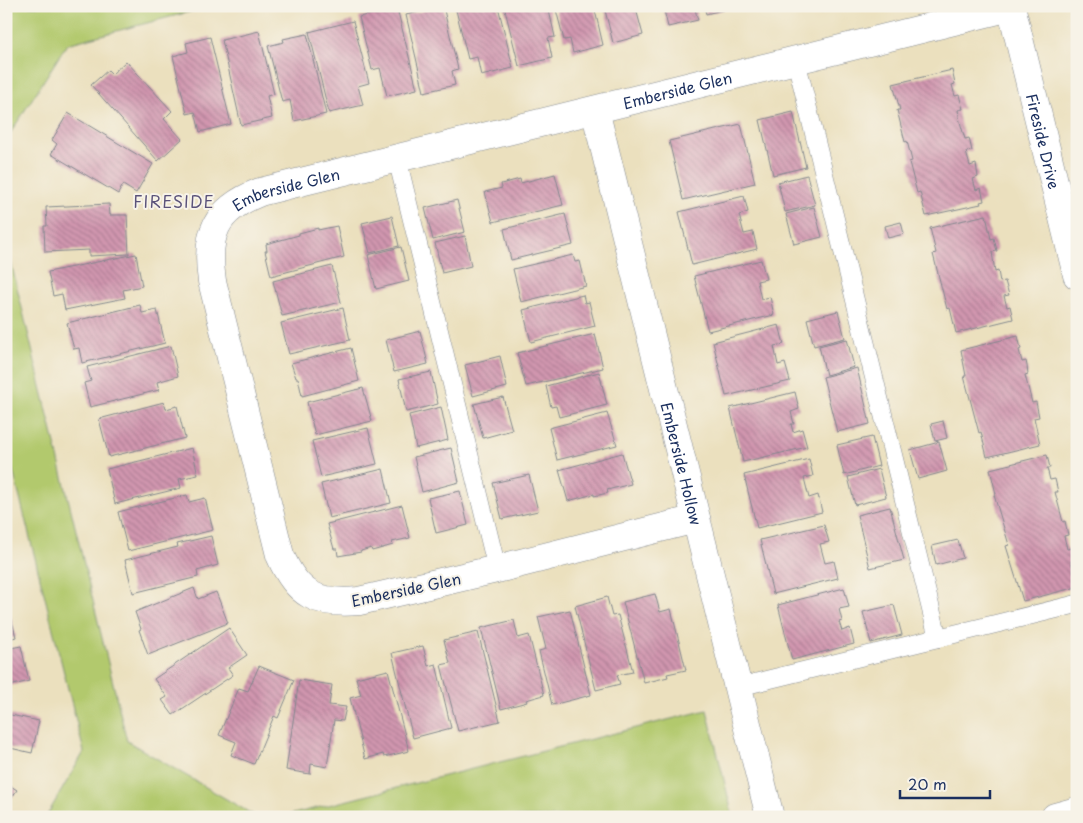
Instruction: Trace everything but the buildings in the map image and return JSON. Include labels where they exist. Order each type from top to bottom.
[{"type":"street","name":"Emberside Glen","points":[[696,519],[497,569],[359,601],[340,603],[324,601],[309,595],[287,572],[280,555],[212,281],[208,259],[217,224],[224,214],[246,197],[260,192],[1011,7]]},
{"type":"street","name":"Fireside Drive","points":[[1011,7],[1077,275]]},
{"type":"street","name":"Emberside Hollow","points":[[595,110],[770,817]]},
{"type":"street","points":[[1055,817],[1077,812]]},
{"type":"lane","points":[[796,60],[938,638]]},
{"type":"lane","points":[[397,158],[497,569]]},
{"type":"lane","points":[[738,687],[1077,604]]},
{"type":"green space","points":[[6,6],[212,6],[67,44],[6,140]]},
{"type":"green space","points":[[6,242],[127,741],[257,817],[46,817],[84,752],[6,443]]},
{"type":"green space","points":[[707,710],[733,817],[281,817]]},
{"type":"district","name":"FIRESIDE","points":[[174,201]]}]
